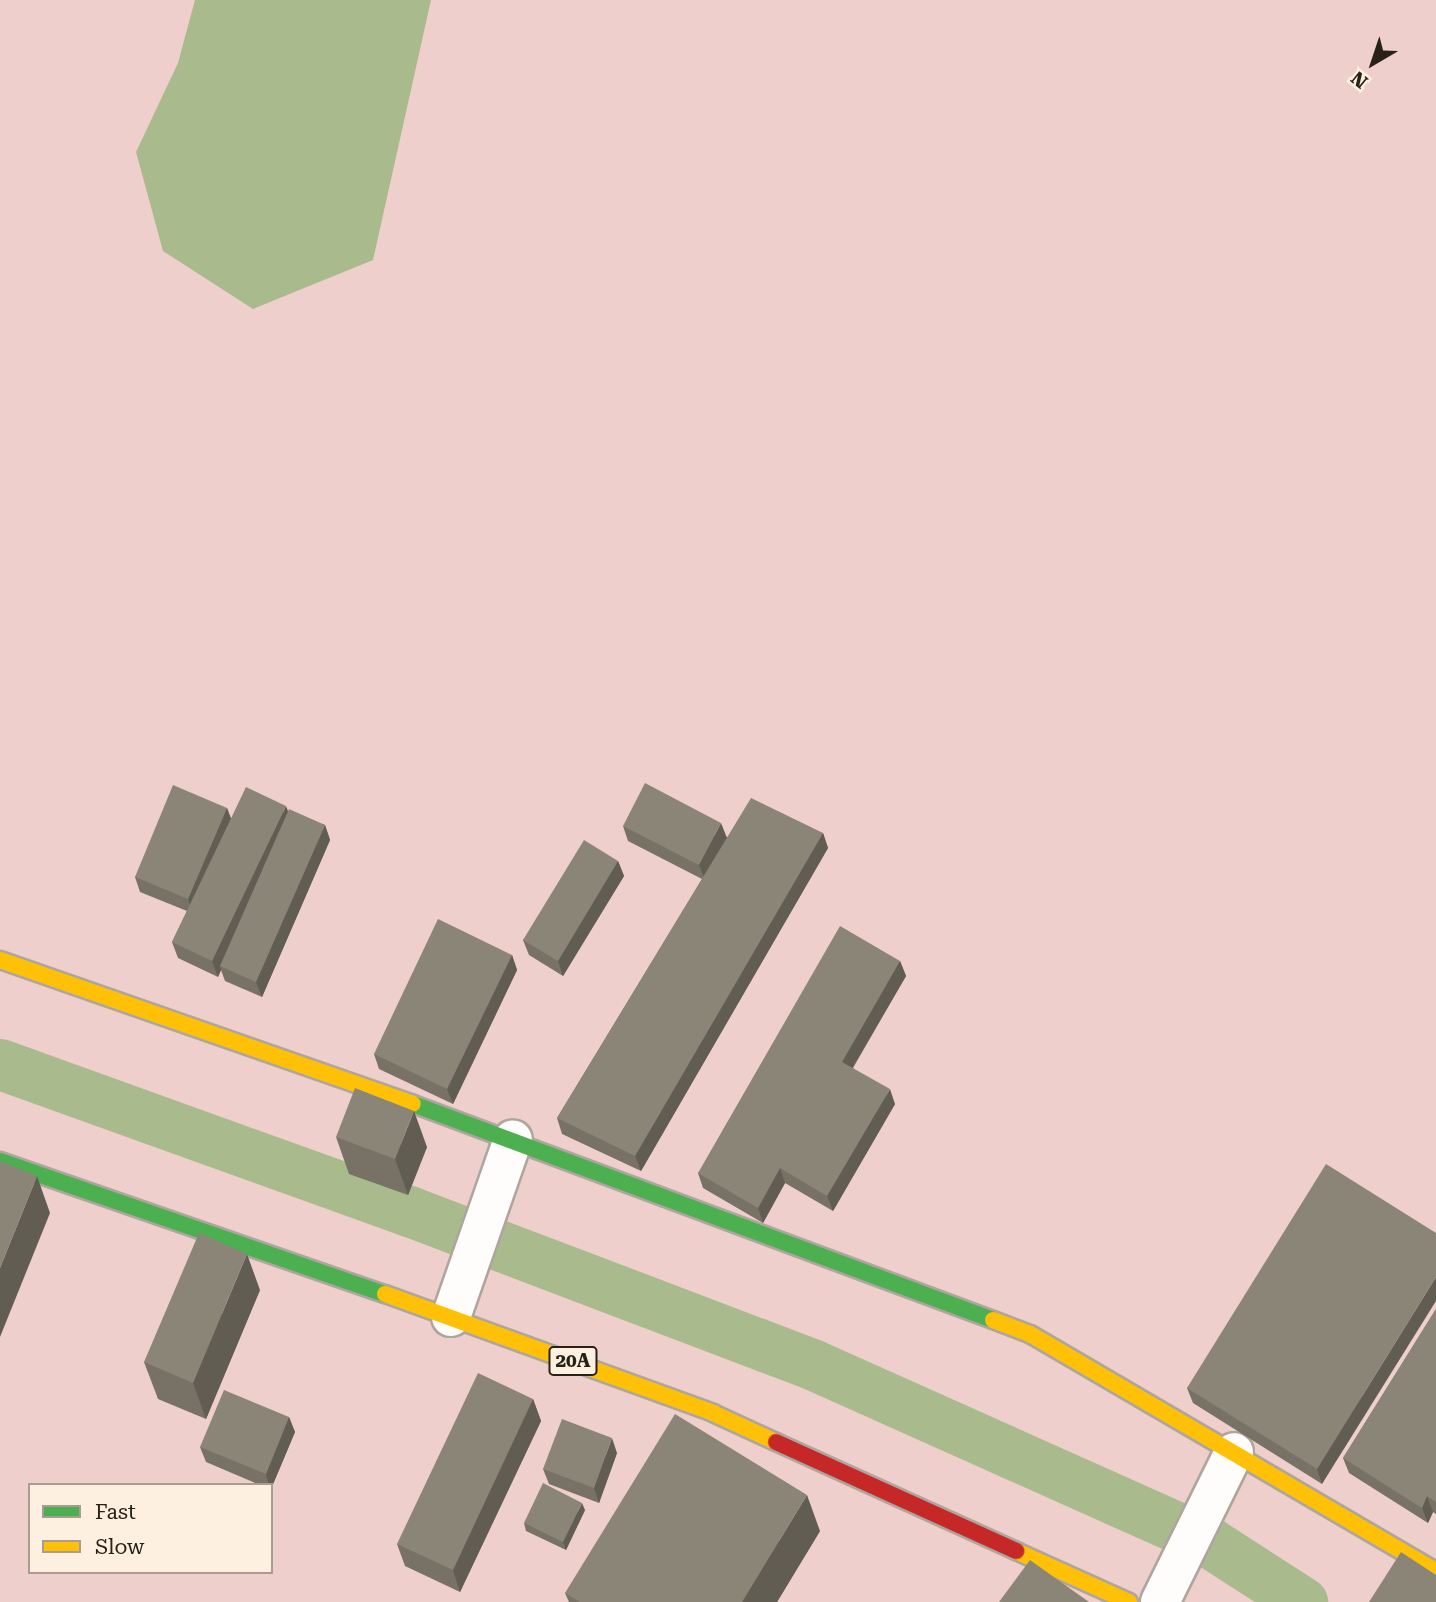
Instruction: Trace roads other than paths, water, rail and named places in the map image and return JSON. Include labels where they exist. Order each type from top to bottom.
[{"type":"street","points":[[0,960],[513,1139],[1030,1334],[1436,1571]]},
{"type":"street","points":[[451,1317],[513,1139]]},
{"type":"street","name":"20A","points":[[0,1161],[451,1317],[708,1418],[1129,1602]]},
{"type":"street","points":[[1160,1602],[1213,1487],[1234,1452]]},
{"type":"waterway","points":[[0,1064],[409,1211],[814,1365],[1209,1542],[1302,1602]]}]
